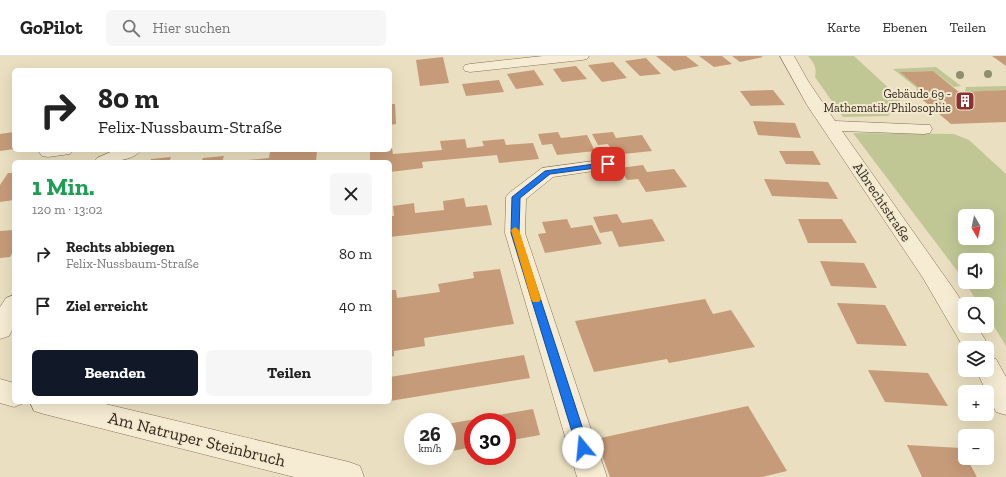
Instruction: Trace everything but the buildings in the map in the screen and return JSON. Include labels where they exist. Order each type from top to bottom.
[{"type":"street","points":[[470,68],[582,56]]},
{"type":"street","name":"Albrechtstraße","points":[[787,56],[794,71],[939,286],[973,341]]},
{"type":"street","points":[[830,126],[924,129]]},
{"type":"street","points":[[107,156],[124,152]]},
{"type":"street","points":[[592,477],[515,233],[516,197],[548,172],[608,164]]},
{"type":"street","points":[[0,329],[12,308]]},
{"type":"street","points":[[992,377],[1006,403]]},
{"type":"street","points":[[0,391],[12,394]]},
{"type":"street","name":"Am Natruper Steinbruch","points":[[52,404],[349,477]]},
{"type":"green space","points":[[808,56],[854,56],[900,99],[900,104],[888,116],[843,117],[815,77],[816,71]]},
{"type":"green space","points":[[936,67],[961,86],[954,87],[933,71],[901,72],[927,95],[917,95],[915,92],[917,88],[893,69]]},
{"type":"green space","points":[[1006,86],[1006,90],[965,92],[966,87]]},
{"type":"green space","points":[[853,133],[954,134],[969,140],[1006,174],[1006,346],[994,326],[994,297],[974,297],[969,289],[994,289],[994,253],[958,253],[958,272]]},
{"type":"slow traffic","points":[[515,230],[536,299]]},
{"type":"place","name":"Gebäude 69 - Mathematik/Philosophie","points":[[965,101]]},
{"type":"route","points":[[583,448],[515,233],[516,197],[548,172],[608,164]]}]
